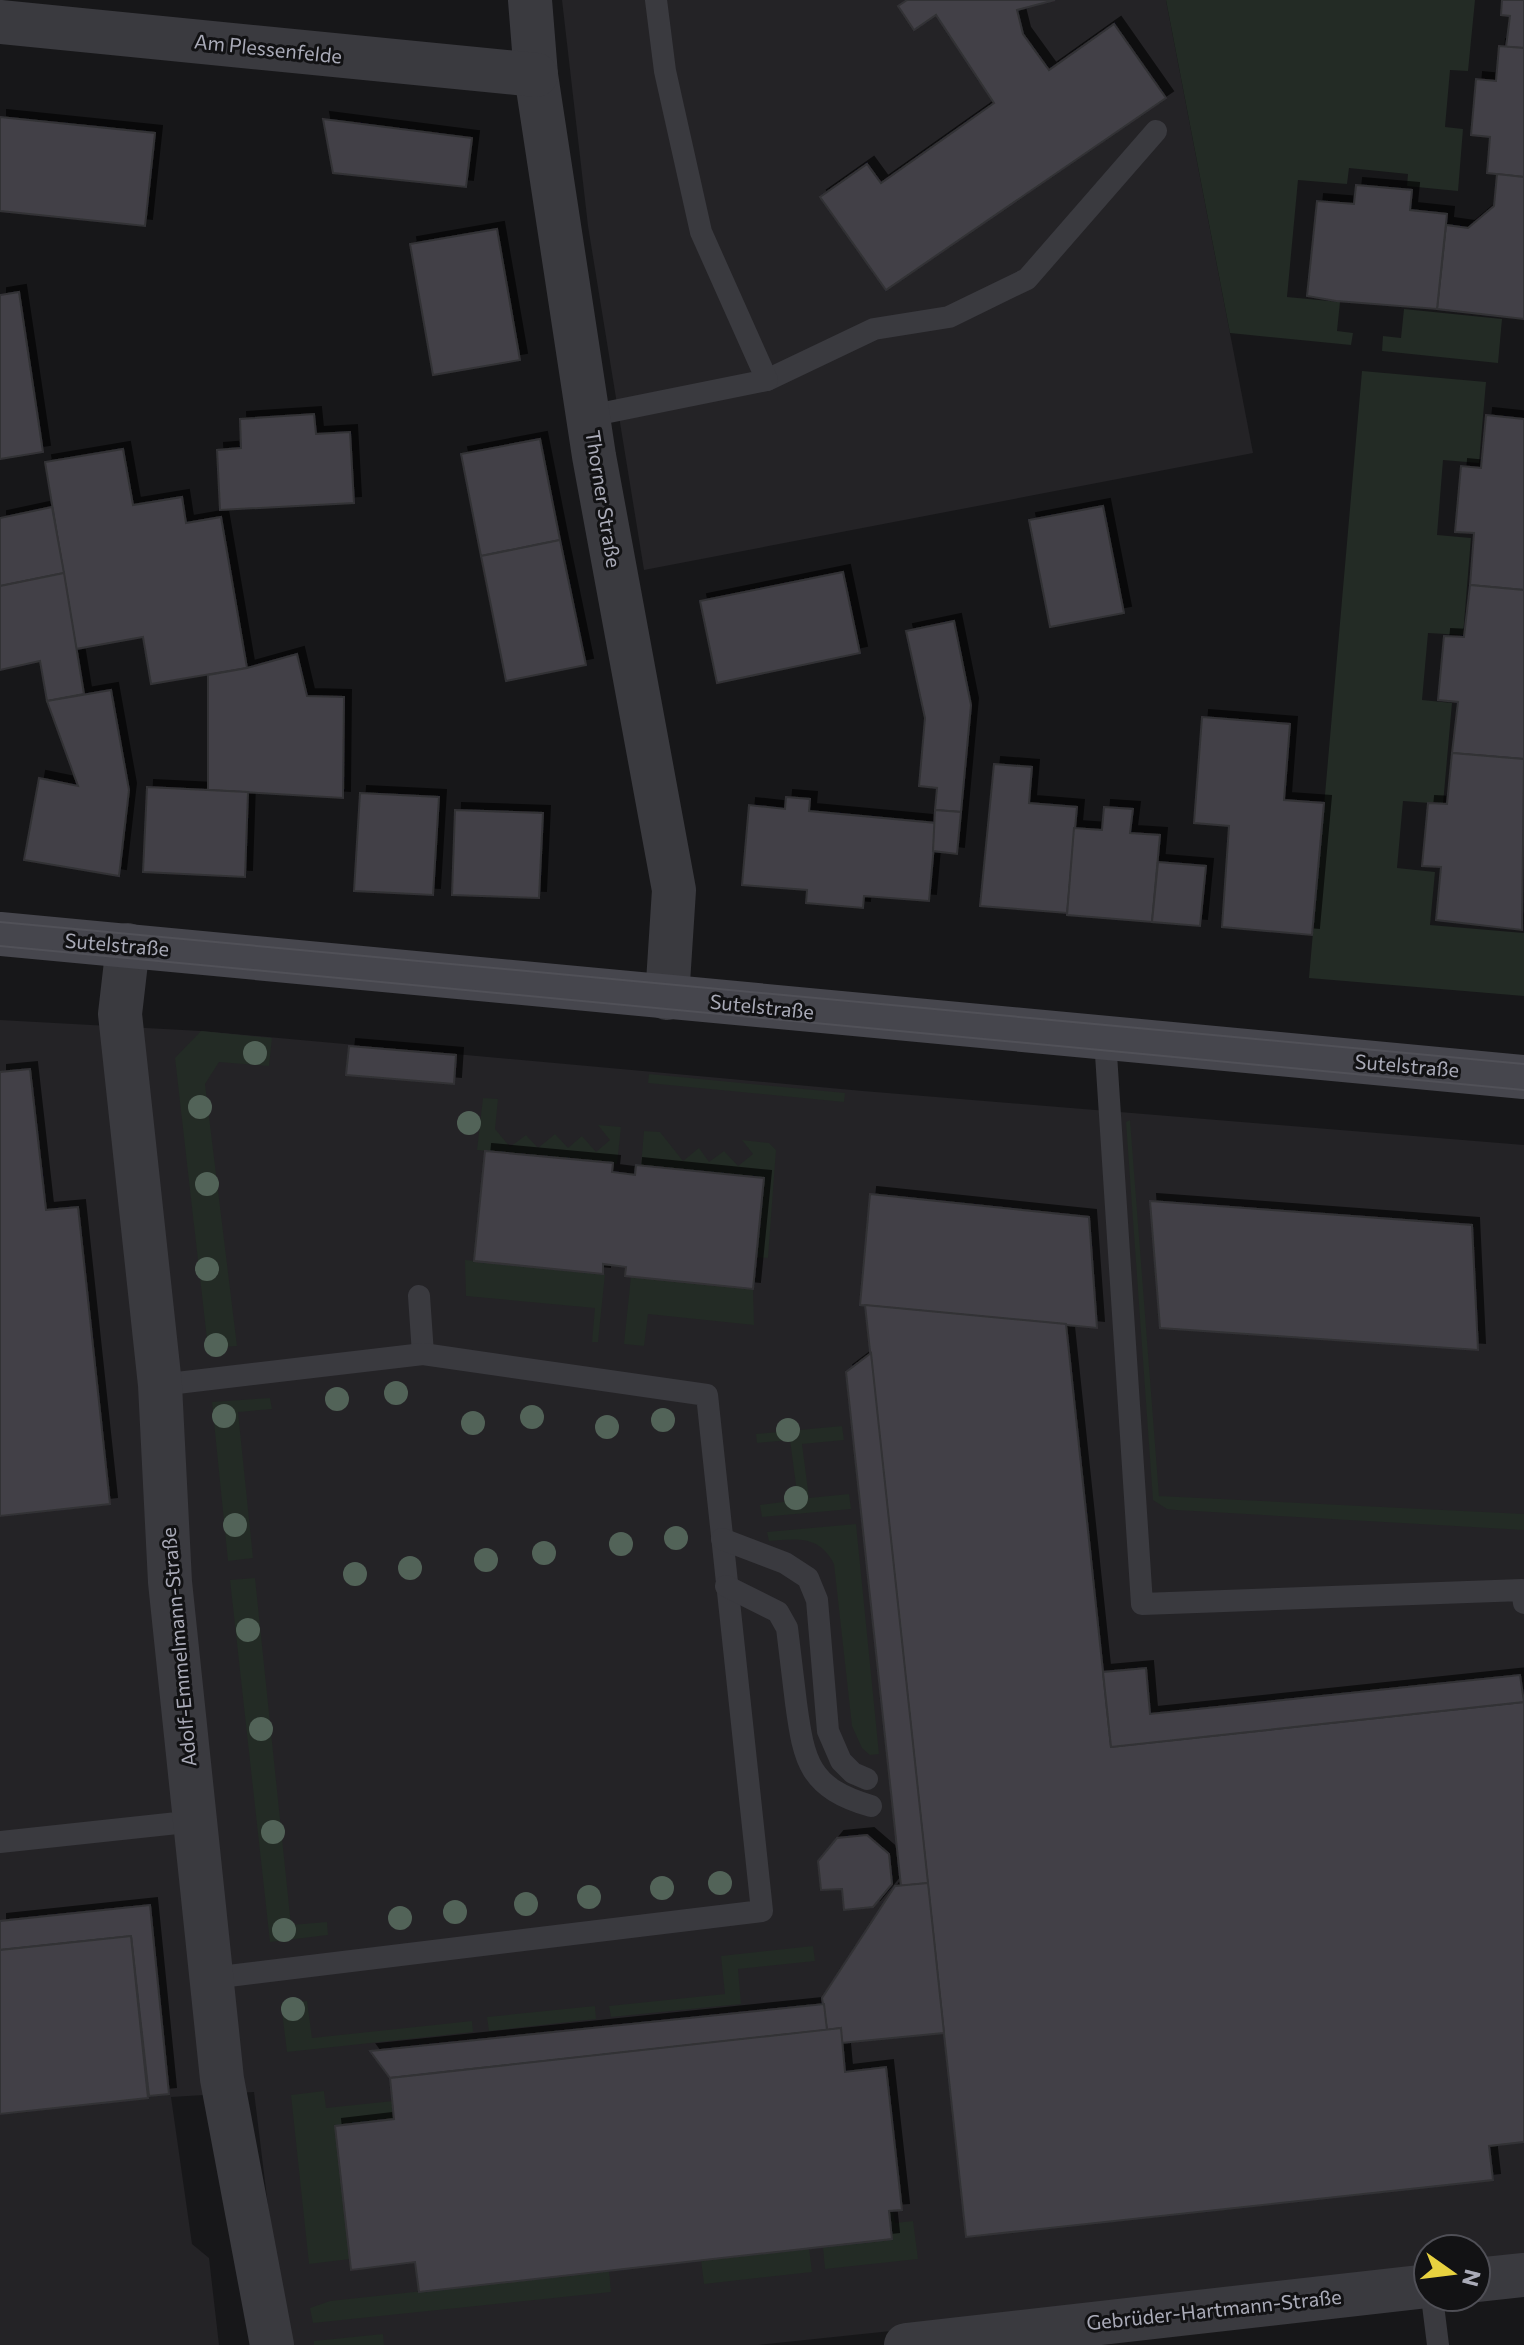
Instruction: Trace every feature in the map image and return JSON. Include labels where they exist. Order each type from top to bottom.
[{"type":"main road","name":"Sutelstraße","points":[[0,934],[1524,1077]]},
{"type":"street","name":"Thorner Straße","points":[[530,0],[536,75],[594,456],[674,890],[667,998]]},
{"type":"street","name":"Am Plessenfelde","points":[[0,22],[536,75]]},
{"type":"street","name":"Adolf-Emmelmann-Straße","points":[[128,945],[120,1014],[160,1385],[170,1582],[222,2079],[272,2345]]},
{"type":"street","points":[[1492,2278],[1524,2275]]},
{"type":"street","name":"Gebrüder-Hartmann-Straße","points":[[906,2345],[1035,2338],[1412,2288]]},
{"type":"lane","points":[[656,0],[665,71],[701,232],[767,380]]},
{"type":"lane","points":[[589,416],[767,380],[874,329],[949,317],[1027,279],[1156,131]]},
{"type":"lane","points":[[1105,1039],[1142,1604],[1522,1590],[1524,1603]]},
{"type":"lane","points":[[419,1296],[423,1354]]},
{"type":"lane","points":[[160,1385],[423,1354],[707,1395],[762,1911],[212,1978]]},
{"type":"lane","points":[[722,1539],[785,1563],[808,1578],[817,1600],[828,1731],[841,1761],[853,1773],[867,1779]]},
{"type":"lane","points":[[726,1586],[778,1612],[787,1628],[802,1747],[812,1769],[838,1793],[871,1806]]},
{"type":"lane","points":[[0,1842],[196,1821]]},
{"type":"lane","points":[[1434,2313],[1438,2345]]},
{"type":"shaded area","points":[[562,0],[1166,0],[1253,453],[644,570],[588,226]]},
{"type":"shaded area","points":[[1166,0],[1475,0],[1468,71],[1450,70],[1445,127],[1463,129],[1458,191],[1407,186],[1408,174],[1349,168],[1347,184],[1298,180],[1287,297],[1340,302],[1337,331],[1353,333],[1351,345],[1230,333]]},
{"type":"shaded area","points":[[1404,309],[1502,319],[1498,363],[1382,351],[1383,336],[1401,338]]},
{"type":"shaded area","points":[[1362,371],[1486,382],[1479,463],[1443,460],[1437,535],[1471,538],[1463,635],[1428,633],[1422,700],[1452,703],[1443,804],[1403,801],[1397,868],[1435,872],[1430,925],[1524,933],[1524,996],[1309,978]]},
{"type":"shaded area","points":[[0,1020],[201,1031],[863,1091],[1524,1145],[1524,2264],[1492,2268],[1492,2233],[1412,2233],[1412,2277],[758,2345],[285,2345],[254,2092],[171,2097],[192,2244],[209,2258],[219,2345],[0,2345]]},
{"type":"shaded area","points":[[201,1031],[272,1038],[269,1066],[219,1062],[205,1084],[237,1346],[208,1348],[175,1058]]},
{"type":"shaded area","points":[[649,1074],[845,1093],[844,1102],[648,1083]]},
{"type":"shaded area","points":[[483,1098],[498,1099],[495,1129],[510,1147],[526,1135],[538,1148],[555,1134],[568,1148],[582,1136],[596,1152],[610,1140],[598,1125],[621,1127],[617,1164],[477,1150]]},
{"type":"shaded area","points":[[1130,1120],[1159,1496],[1524,1514],[1524,1530],[1176,1510],[1167,1509],[1153,1500],[1126,1122]]},
{"type":"shaded area","points":[[644,1131],[660,1132],[683,1161],[699,1148],[709,1162],[724,1151],[738,1166],[753,1154],[742,1140],[769,1143],[776,1150],[768,1258],[756,1257],[763,1178],[641,1166]]},
{"type":"shaded area","points":[[465,1260],[605,1274],[598,1342],[592,1342],[595,1308],[466,1296]]},
{"type":"shaded area","points":[[631,1276],[753,1289],[754,1325],[648,1314],[644,1346],[624,1344]]},
{"type":"shaded area","points":[[270,1398],[272,1409],[238,1412],[253,1558],[228,1561],[212,1402]]},
{"type":"shaded area","points":[[842,1426],[844,1440],[802,1444],[809,1498],[849,1494],[851,1509],[762,1517],[760,1505],[798,1500],[790,1440],[757,1443],[756,1434]]},
{"type":"shaded area","points":[[856,1524],[879,1754],[870,1755],[862,1748],[852,1726],[834,1564],[814,1543],[769,1541],[767,1532]]},
{"type":"shaded area","points":[[255,1578],[291,1925],[327,1922],[328,1935],[270,1942],[230,1580]]},
{"type":"shaded area","points":[[813,1946],[815,1961],[738,1969],[741,2004],[611,2017],[609,2006],[725,1994],[721,1956]]},
{"type":"shaded area","points":[[307,2001],[312,2038],[472,2021],[473,2032],[287,2052],[281,2004]]},
{"type":"shaded area","points":[[595,2006],[596,2019],[489,2031],[487,2017]]},
{"type":"shaded area","points":[[324,2091],[326,2108],[393,2101],[394,2119],[335,2126],[350,2259],[309,2264],[291,2095]]},
{"type":"shaded area","points":[[889,2211],[893,2211],[895,2223],[913,2221],[918,2259],[825,2269],[823,2247],[891,2239]]},
{"type":"shaded area","points":[[809,2248],[812,2272],[704,2284],[701,2260]]},
{"type":"shaded area","points":[[609,2271],[611,2292],[313,2323],[310,2308],[330,2301]]},
{"type":"shaded area","points":[[383,2334],[384,2345],[314,2345],[314,2341]]},
{"type":"building","points":[[907,0],[1055,0],[1017,10],[1023,34],[1049,70],[1114,24],[1166,98],[886,290],[820,197],[867,164],[881,183],[994,103],[936,15],[914,30],[898,6]]},
{"type":"building","points":[[1502,0],[1524,0],[1524,48],[1506,47],[1510,16],[1501,15]]},
{"type":"building","points":[[1499,46],[1524,48],[1524,177],[1487,173],[1490,137],[1471,135],[1476,79],[1496,81]]},
{"type":"building","points":[[0,117],[155,133],[145,226],[0,211]]},
{"type":"building","points":[[323,119],[472,138],[466,187],[333,173]]},
{"type":"building","points":[[1497,174],[1524,177],[1524,319],[1437,309],[1446,225],[1468,228],[1494,206]]},
{"type":"building","points":[[1356,185],[1412,190],[1410,210],[1447,214],[1437,309],[1307,296],[1317,201],[1354,204]]},
{"type":"building","points":[[497,229],[520,360],[433,375],[410,244]]},
{"type":"building","points":[[19,292],[43,452],[0,459],[0,295]]},
{"type":"building","points":[[314,414],[316,434],[350,432],[354,503],[220,510],[217,450],[241,448],[240,419]]},
{"type":"building","points":[[1486,415],[1524,419],[1524,590],[1470,585],[1474,533],[1455,532],[1461,466],[1481,468]]},
{"type":"building","points":[[540,439],[560,540],[481,556],[461,454]]},
{"type":"building","points":[[123,449],[133,505],[182,497],[186,523],[221,517],[247,668],[151,684],[143,637],[76,649],[45,462]]},
{"type":"building","points":[[1103,506],[1124,613],[1050,627],[1029,520]]},
{"type":"building","points":[[52,507],[64,573],[0,586],[0,518]]},
{"type":"building","points":[[560,540],[586,665],[506,681],[481,556]]},
{"type":"building","points":[[843,572],[860,653],[717,683],[700,601]]},
{"type":"building","points":[[64,573],[84,694],[47,701],[40,661],[0,670],[0,586]]},
{"type":"building","points":[[1470,585],[1524,590],[1524,759],[1452,753],[1458,702],[1438,700],[1444,636],[1464,637]]},
{"type":"building","points":[[954,621],[971,705],[961,812],[935,810],[937,788],[919,786],[925,718],[906,631]]},
{"type":"building","points":[[297,654],[307,696],[344,697],[343,798],[208,790],[208,675]]},
{"type":"building","points":[[111,690],[129,790],[119,876],[24,860],[39,778],[78,786],[47,701]]},
{"type":"building","points":[[1202,717],[1290,724],[1284,800],[1324,803],[1312,935],[1222,927],[1229,826],[1194,823]]},
{"type":"building","points":[[1452,753],[1524,759],[1522,930],[1436,920],[1441,867],[1422,866],[1428,803],[1447,804]]},
{"type":"building","points":[[994,764],[1032,767],[1029,803],[1077,807],[1067,913],[980,906]]},
{"type":"building","points":[[147,787],[248,792],[245,877],[143,872]]},
{"type":"building","points":[[360,793],[439,797],[433,895],[354,891]]},
{"type":"building","points":[[786,797],[810,799],[809,811],[936,823],[929,901],[864,896],[863,908],[806,903],[807,890],[742,885],[749,805],[785,809]]},
{"type":"building","points":[[1104,807],[1133,809],[1130,833],[1160,835],[1152,922],[1067,915],[1074,828],[1102,830]]},
{"type":"building","points":[[455,810],[543,813],[539,898],[452,895]]},
{"type":"building","points":[[935,810],[961,812],[957,854],[933,851]]},
{"type":"building","points":[[1158,862],[1206,866],[1200,926],[1152,922]]},
{"type":"building","points":[[349,1046],[456,1055],[454,1084],[346,1075]]},
{"type":"building","points":[[30,1069],[46,1210],[78,1207],[110,1504],[0,1516],[0,1072]]},
{"type":"building","points":[[485,1151],[613,1163],[612,1172],[635,1175],[636,1165],[764,1178],[753,1289],[625,1276],[626,1267],[603,1264],[603,1274],[474,1261]]},
{"type":"building","points":[[870,1194],[1089,1217],[1097,1328],[860,1305]]},
{"type":"building","points":[[1150,1201],[1472,1225],[1478,1350],[1160,1328]]},
{"type":"building","points":[[865,1305],[1066,1324],[1111,1747],[1524,1702],[1524,2142],[1489,2146],[1493,2180],[966,2237]]},
{"type":"building","points":[[871,1353],[928,1883],[901,1886],[846,1372]]},
{"type":"building","points":[[1146,1668],[1150,1714],[1520,1675],[1524,1702],[1111,1747],[1103,1672]]},
{"type":"building","points":[[867,1835],[889,1854],[892,1884],[873,1907],[844,1910],[842,1889],[821,1890],[818,1861],[837,1838]]},
{"type":"building","points":[[928,1883],[944,2033],[841,2043],[841,2028],[827,2030],[822,1998],[895,1886]]},
{"type":"building","points":[[150,1905],[169,2094],[149,2096],[131,1936],[0,1950],[0,1921]]},
{"type":"building","points":[[131,1936],[148,2098],[0,2114],[0,1950]]},
{"type":"building","points":[[824,2004],[827,2030],[390,2078],[370,2051]]},
{"type":"building","points":[[841,2028],[845,2072],[886,2067],[902,2210],[889,2211],[892,2239],[419,2292],[415,2262],[351,2270],[335,2126],[394,2119],[390,2078]]},
{"type":"tram line","points":[[0,922],[1524,1064]]},
{"type":"tram line","points":[[0,946],[1524,1090]]}]
